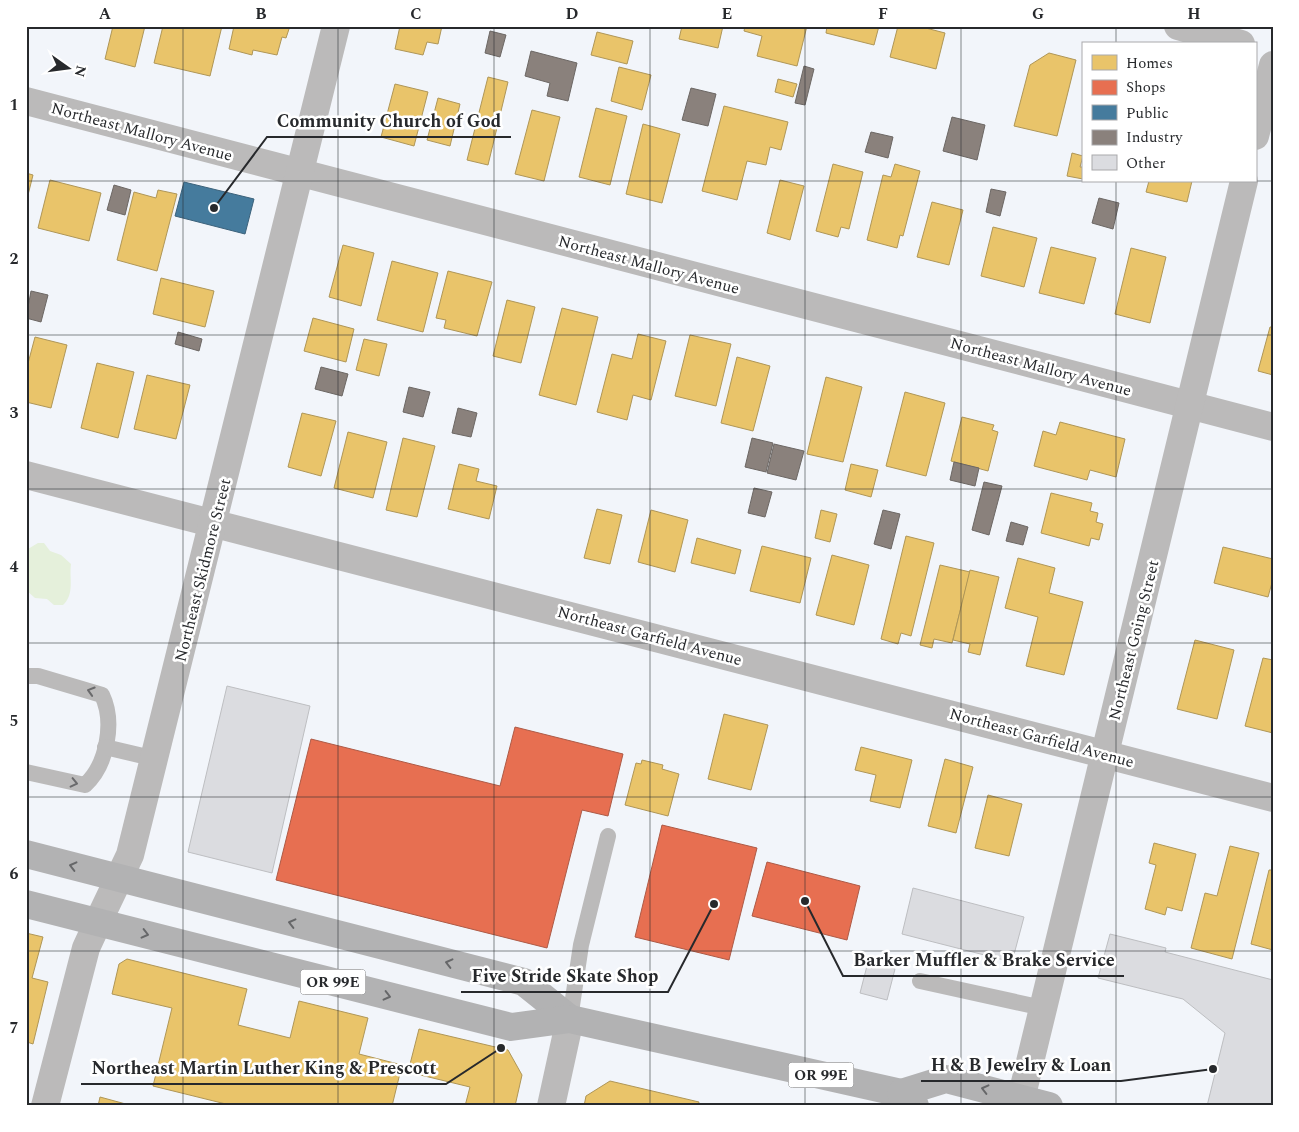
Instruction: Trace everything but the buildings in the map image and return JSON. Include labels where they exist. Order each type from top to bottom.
[{"type":"main road","name":"OR 99E","points":[[26,854],[524,982],[570,1019]]},
{"type":"main road","name":"OR 99E","points":[[26,904],[511,1027],[570,1019],[908,1099],[946,1079],[1049,1106]]},
{"type":"street","name":"Northeast Skidmore Street","points":[[45,1106],[86,948],[130,855],[156,759],[336,26]]},
{"type":"street","points":[[1178,26],[1234,42]]},
{"type":"street","points":[[1256,48],[1273,52]]},
{"type":"street","points":[[1256,132],[1273,65]]},
{"type":"street","name":"Northeast Mallory Avenue","points":[[26,100],[1273,427]]},
{"type":"street","name":"Northeast Going Street","points":[[1021,1099],[1244,182]]},
{"type":"street","name":"Northeast Garfield Avenue","points":[[26,475],[214,522],[1273,798]]},
{"type":"street","points":[[551,1106],[570,1019]]},
{"type":"lane","points":[[26,676],[38,676],[102,695],[108,706],[108,728],[104,747],[93,778],[84,786],[26,772]]},
{"type":"lane","points":[[104,747],[156,759]]},
{"type":"lane","points":[[570,1019],[581,945],[608,836]]},
{"type":"lane","points":[[920,981],[1044,1008]]},
{"type":"green space","points":[[38,543],[44,543],[50,551],[61,555],[71,564],[70,591],[67,601],[63,605],[54,605],[47,599],[35,598],[26,590],[28,549]]},
{"type":"place","name":"Community Church of God","points":[[214,208]]},
{"type":"place","name":"Barker Muffler & Brake Service","points":[[805,901]]},
{"type":"place","name":"Five Stride Skate Shop","points":[[714,904]]},
{"type":"place","name":"Northeast Martin Luther King & Prescott","points":[[501,1048]]},
{"type":"place","name":"H & B Jewelry & Loan","points":[[1213,1069]]}]
